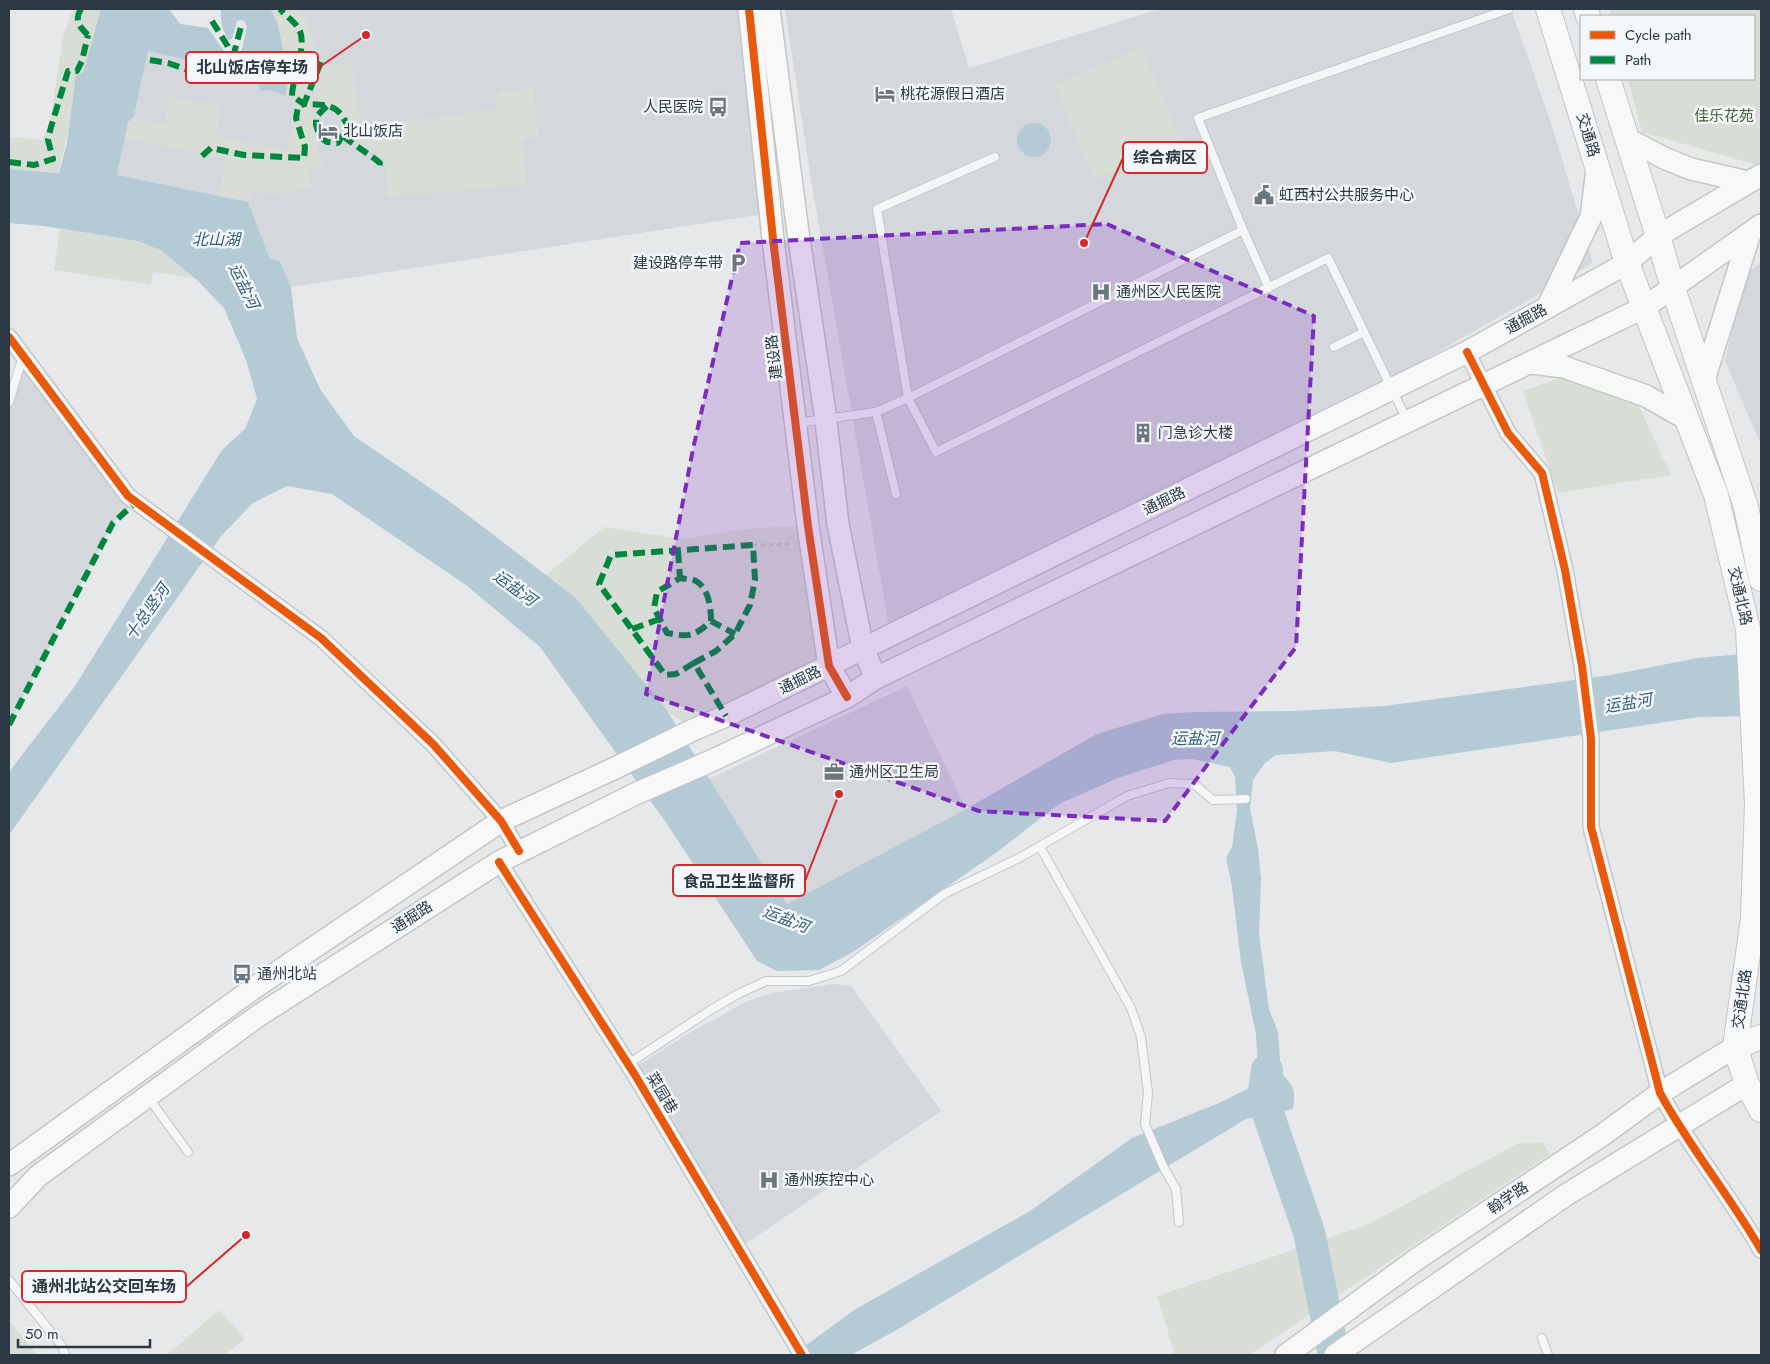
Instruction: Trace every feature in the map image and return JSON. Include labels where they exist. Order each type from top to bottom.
[{"type":"main road","name":"建设路","points":[[749,9],[773,239],[811,544],[829,666],[847,697]]},
{"type":"main road","points":[[769,9],[798,232],[825,413],[838,524],[863,649],[876,678]]},
{"type":"main road","name":"交通路","points":[[1548,9],[1627,262],[1645,307]]},
{"type":"main road","points":[[1608,80],[1658,236],[1755,178]]},
{"type":"main road","points":[[1628,139],[1690,169],[1755,178]]},
{"type":"main road","points":[[1546,308],[1591,217],[1598,166]]},
{"type":"main road","points":[[847,697],[876,678],[1408,421],[1485,386],[1645,307],[1756,229]]},
{"type":"main road","points":[[1704,380],[1756,229]]},
{"type":"main road","name":"通掘路","points":[[9,1166],[14,1160],[254,988],[501,821],[829,666],[1467,352],[1627,262],[1658,236]]},
{"type":"main road","name":"交通北路","points":[[1658,236],[1673,288],[1746,507],[1761,579]]},
{"type":"main road","name":"交通北路","points":[[1645,307],[1716,495],[1748,629],[1757,803],[1753,918],[1735,1047],[1754,1082],[1761,1110]]},
{"type":"main road","points":[[1532,363],[1564,367],[1646,396],[1688,420]]},
{"type":"main road","name":"通掘路","points":[[9,1207],[38,1176],[258,1016],[499,862],[635,794],[711,761],[847,697]]},
{"type":"main road","name":"交通北路","points":[[1735,1047],[1761,1037]]},
{"type":"main road","name":"翰学路","points":[[1286,1355],[1417,1259],[1604,1134],[1660,1093],[1735,1047]]},
{"type":"main road","name":"翰学路","points":[[1338,1354],[1566,1195],[1678,1125],[1754,1082]]},
{"type":"street","points":[[9,337],[128,496],[321,638],[433,744],[501,821],[519,852]]},
{"type":"street","points":[[1467,352],[1508,433],[1542,473],[1565,570],[1582,666],[1591,739],[1591,827],[1660,1093],[1678,1125],[1761,1250]]},
{"type":"street","name":"菜园巷","points":[[499,862],[628,1064],[798,1350]]},
{"type":"lane","points":[[1269,288],[1243,230],[1198,118],[1510,9]]},
{"type":"lane","points":[[995,157],[877,209],[908,398],[936,452],[1328,258],[1408,421]]},
{"type":"lane","points":[[795,423],[876,412],[908,398],[1243,230]]},
{"type":"lane","points":[[1334,346],[1364,332]]},
{"type":"lane","points":[[9,402],[23,356]]},
{"type":"lane","points":[[876,412],[896,494]]},
{"type":"lane","points":[[628,1064],[709,1011],[736,995],[766,982],[809,981],[841,972],[944,894],[1021,858],[1127,796],[1169,783],[1194,784],[1213,800],[1246,798]]},
{"type":"lane","points":[[1040,847],[1131,1008],[1141,1037],[1147,1083],[1145,1124],[1163,1166],[1176,1189],[1179,1222]]},
{"type":"lane","points":[[148,1096],[188,1152]]},
{"type":"lane","points":[[9,1280],[62,1346],[65,1355]]},
{"type":"lane","points":[[1542,1338],[1548,1355]]},
{"type":"path","points":[[753,546],[811,544]]},
{"type":"highlighted area","points":[[1107,224],[1314,316],[1296,647],[1165,821],[979,811],[646,694],[693,449],[740,243]]},
{"type":"shaded area","points":[[280,9],[749,9],[770,213],[291,287],[280,261],[270,259],[248,202],[117,175],[128,122],[134,116],[148,51],[229,70],[229,58],[241,53],[245,72],[257,74],[259,80],[270,90],[285,95]]},
{"type":"shaded area","name":"通州区人民医院","points":[[785,9],[951,9],[969,68],[1160,9],[1511,9],[1552,126],[1593,263],[1408,369],[889,627],[811,180]]},
{"type":"shaded area","points":[[1761,262],[1761,445],[1725,361],[1745,275]]},
{"type":"shaded area","points":[[23,356],[136,502],[113,523],[9,725],[9,394]]},
{"type":"shaded area","points":[[907,686],[966,809],[787,904],[709,779]]},
{"type":"shaded area","name":"通州疾控中心","points":[[834,984],[851,986],[941,1111],[738,1249],[632,1069],[686,1035],[746,1002],[771,993]]},
{"type":"green space","points":[[73,9],[101,9],[58,173],[9,169],[9,137],[42,140],[50,122],[63,37]]},
{"type":"green space","points":[[270,9],[297,9],[310,25],[316,60],[302,99],[285,96],[292,64],[283,49],[277,21]]},
{"type":"green space","name":"佳乐花苑","points":[[1609,9],[1761,9],[1761,166],[1642,132],[1628,80],[1755,80],[1755,15],[1611,15]]},
{"type":"green space","points":[[1142,47],[1182,144],[1094,180],[1054,84]]},
{"type":"green space","points":[[351,63],[362,128],[495,109],[499,92],[533,88],[538,138],[522,139],[527,185],[388,197],[385,163],[380,152],[357,140],[348,132],[342,113],[316,104],[312,100],[317,74],[324,66]]},
{"type":"green space","points":[[170,96],[221,106],[215,136],[286,150],[294,107],[309,100],[322,168],[308,170],[311,188],[275,195],[252,191],[250,203],[219,197],[226,158],[124,139],[128,122],[137,119],[164,124]]},
{"type":"green space","points":[[60,229],[138,241],[162,251],[197,279],[153,272],[151,285],[54,270]]},
{"type":"green space","points":[[1580,371],[1634,396],[1671,475],[1558,493],[1523,391]]},
{"type":"green space","points":[[808,526],[829,666],[695,729],[668,712],[576,598],[546,575],[604,527],[684,539],[753,528]]},
{"type":"green space","points":[[1542,1142],[1550,1154],[1249,1355],[1175,1355],[1157,1296],[1367,1225],[1517,1144]]},
{"type":"green space","points":[[219,1310],[245,1339],[225,1355],[167,1355]]},
{"type":"green space","points":[[9,1320],[37,1355],[9,1355]]},
{"type":"water","points":[[101,9],[169,9],[180,24],[208,28],[229,58],[229,70],[148,51],[134,116],[128,122],[117,175],[248,202],[270,259],[280,261],[291,287],[297,338],[320,389],[354,436],[449,501],[576,598],[668,712],[787,904],[966,809],[1097,734],[1163,714],[1294,711],[1385,706],[1611,675],[1698,658],[1761,652],[1761,716],[1699,717],[1391,763],[1335,751],[1276,755],[1265,763],[1253,780],[1250,808],[1258,848],[1261,879],[1259,933],[1269,1009],[1278,1032],[1281,1073],[1293,1089],[1293,1109],[1246,1119],[893,1332],[851,1355],[793,1355],[854,1310],[1030,1211],[1132,1138],[1219,1103],[1259,1083],[1256,1034],[1241,962],[1232,887],[1226,858],[1232,847],[1237,810],[1235,777],[1230,767],[1192,759],[1174,760],[1118,778],[1059,804],[993,855],[853,952],[819,970],[777,971],[757,961],[667,824],[540,647],[466,585],[332,494],[287,486],[253,503],[221,536],[9,835],[9,772],[75,686],[222,450],[245,429],[257,399],[246,360],[224,308],[196,279],[162,251],[138,241],[44,226],[9,223],[9,169],[59,173],[67,143],[76,75],[83,73]]},
{"type":"water","points":[[221,9],[270,9],[277,21],[283,49],[292,64],[285,96],[270,90],[260,91],[257,74],[245,72],[241,53],[247,27],[244,21],[237,21],[232,39],[228,40],[222,25]]},
{"type":"water","points":[[1034,123],[1041,124],[1046,128],[1050,133],[1050,147],[1046,152],[1041,156],[1034,157],[1027,156],[1022,152],[1018,147],[1017,140],[1018,133],[1022,128],[1027,124]]},
{"type":"waterway","points":[[1267,1070],[1263,1099],[1309,1232],[1334,1355]]},
{"type":"marked path","points":[[81,9],[78,18],[79,25],[91,38]]},
{"type":"marked path","points":[[202,156],[211,148],[244,155],[304,158],[305,147],[296,118],[298,107],[304,104],[292,96],[301,52],[301,36],[297,26],[280,9]]},
{"type":"marked path","points":[[212,21],[227,45],[240,76]]},
{"type":"marked path","points":[[233,57],[242,23]]},
{"type":"marked path","points":[[9,162],[34,165],[53,159],[48,140],[51,127],[68,71],[77,71],[82,61],[88,35]]},
{"type":"marked path","points":[[150,60],[168,63],[191,71]]},
{"type":"marked path","points":[[321,62],[304,104],[325,105],[336,109],[340,113],[348,127],[338,143],[327,142],[320,137],[316,125],[316,117],[327,106]]},
{"type":"marked path","points":[[343,136],[380,163],[379,169]]},
{"type":"marked path","points":[[9,725],[113,523],[136,502]]},
{"type":"marked path","points":[[694,663],[716,651],[735,634],[750,605],[755,580],[753,545],[611,555],[599,584],[665,675],[676,674],[694,663],[726,716]]},
{"type":"marked path","points":[[678,551],[680,578]]},
{"type":"marked path","points":[[711,621],[710,605],[706,594],[696,581],[680,578],[657,592],[654,608],[667,633],[691,635],[711,621],[735,634]]},
{"type":"marked path","points":[[632,629],[660,619]]},
{"type":"cycle path","points":[[749,9],[773,239],[808,526],[829,666],[847,697]]},
{"type":"cycle path","points":[[9,337],[128,496],[321,638],[433,744],[501,821],[519,851]]},
{"type":"cycle path","points":[[1467,352],[1508,433],[1542,473],[1565,570],[1582,666],[1591,739],[1591,827],[1660,1093],[1761,1250]]},
{"type":"cycle path","points":[[499,862],[635,1075],[802,1355]]},
{"type":"place","name":"北山饭店停车场","points":[[366,35]]},
{"type":"place","name":"桃花源假日酒店","points":[[885,94]]},
{"type":"place","name":"人民医院","points":[[718,107]]},
{"type":"place","name":"北山饭店","points":[[328,131]]},
{"type":"place","name":"虹西村公共服务中心","points":[[1264,195]]},
{"type":"place","name":"综合病区","points":[[1084,243]]},
{"type":"place","name":"建设路停车带","points":[[738,263]]},
{"type":"place","name":"通州区人民医院","points":[[1101,292]]},
{"type":"place","name":"门急诊大楼","points":[[1143,433]]},
{"type":"place","name":"通州区卫生局","points":[[834,772]]},
{"type":"place","name":"食品卫生监督所","points":[[839,794]]},
{"type":"place","name":"通州北站","points":[[242,974]]},
{"type":"place","name":"通州疾控中心","points":[[769,1180]]},
{"type":"place","name":"通州北站公交回车场","points":[[246,1235]]},
{"type":"water label","name":"北山湖","points":[[216,239]]},
{"type":"water label","name":"运盐河","points":[[244,286]]},
{"type":"water label","name":"运盐河","points":[[515,588]]},
{"type":"water label","name":"十总竖河","points":[[147,612]]},
{"type":"water label","name":"运盐河","points":[[1628,703]]},
{"type":"water label","name":"运盐河","points":[[1195,738]]},
{"type":"water label","name":"运盐河","points":[[786,919]]}]
